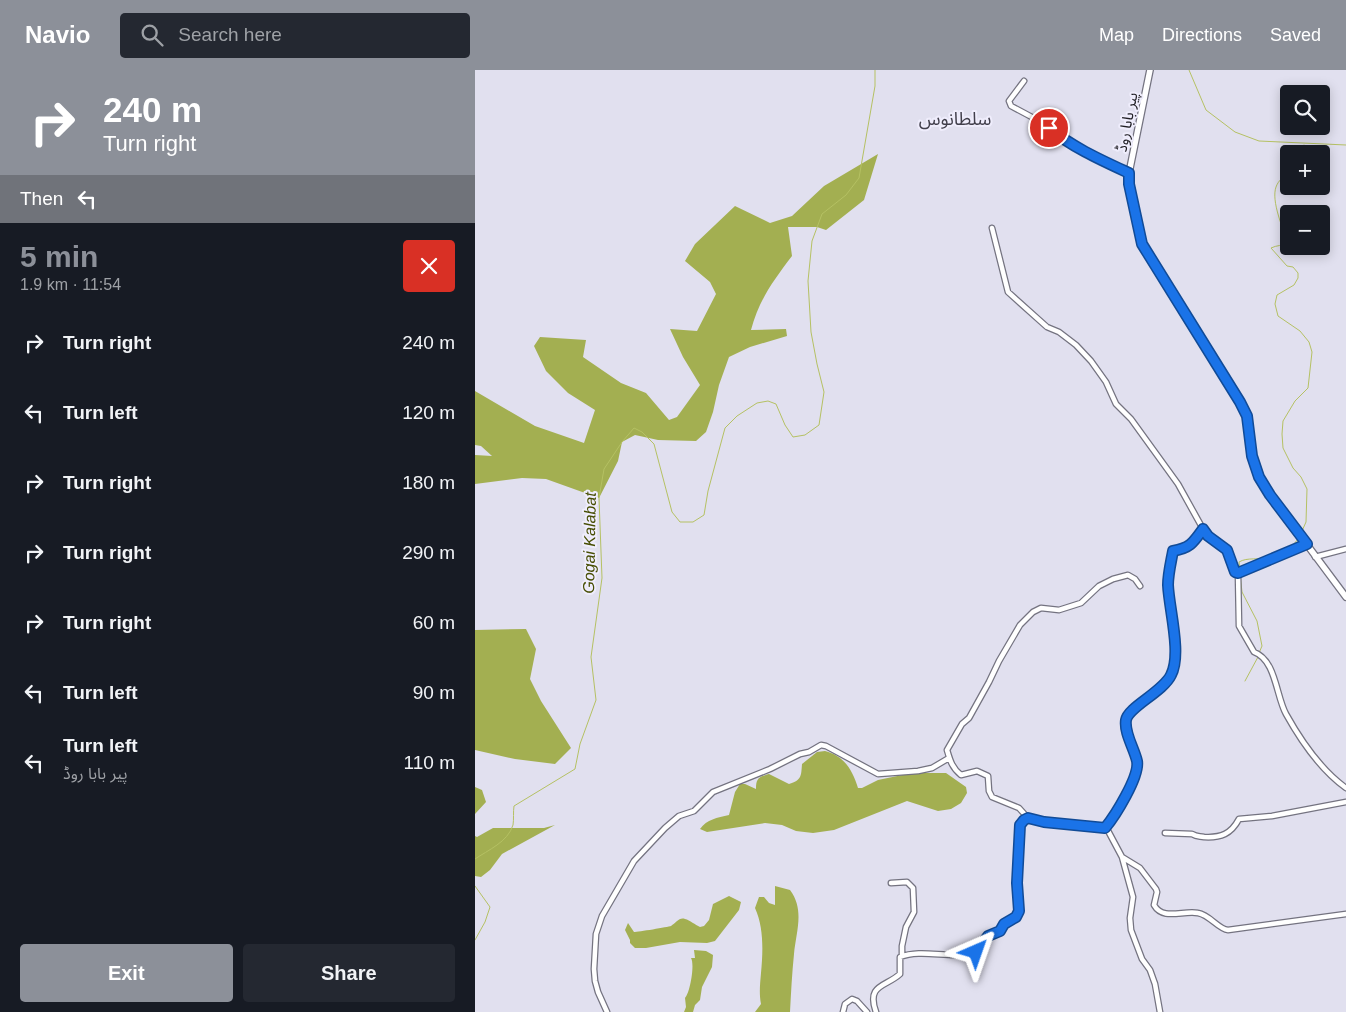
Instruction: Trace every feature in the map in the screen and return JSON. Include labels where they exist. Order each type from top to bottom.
[{"type":"main road","name":"پیر بابا روڈ","points":[[1150,70],[1129,173],[1129,184],[1142,244],[1240,402],[1247,416],[1252,456],[1259,477],[1270,495],[1346,598]]},
{"type":"street","points":[[1024,81],[1009,101],[1011,106],[1043,123],[1068,141],[1129,173]]},
{"type":"street","points":[[992,228],[1008,292],[1047,327],[1059,332],[1076,345],[1091,361],[1106,382],[1117,404],[1131,419],[1178,484],[1208,536],[1227,550],[1235,572],[1238,573],[1239,626],[1254,652],[1261,654],[1279,690],[1281,705],[1299,736],[1323,767],[1346,788]]},
{"type":"street","points":[[1106,827],[1121,804],[1138,770],[1137,759],[1126,719],[1132,710],[1160,690],[1171,675],[1175,661],[1168,584],[1173,551],[1183,549],[1193,543],[1203,529]]},
{"type":"street","points":[[1238,573],[1307,544]]},
{"type":"street","points":[[1315,556],[1346,549]]},
{"type":"street","points":[[1106,827],[1044,822],[1028,818],[1019,808],[992,797],[989,791],[988,776],[977,772],[961,775],[955,770],[947,750],[963,724],[969,718],[1020,625],[1033,612],[1041,608],[1059,610],[1081,604],[1099,586],[1113,579],[1128,575],[1135,579],[1140,586]]},
{"type":"street","points":[[607,1012],[598,992],[594,969],[596,934],[602,916],[633,861],[679,816],[694,811],[713,792],[821,746],[826,746],[878,774],[932,768],[949,758]]},
{"type":"street","points":[[1165,833],[1221,837],[1234,828],[1239,819],[1272,816],[1346,802]]},
{"type":"street","points":[[902,956],[909,954],[959,955],[976,952],[988,936],[996,934],[1004,924],[1016,917],[1019,911],[1017,883],[1020,825],[1028,818]]},
{"type":"street","points":[[1106,827],[1122,857],[1133,897],[1131,930],[1142,959],[1150,970],[1155,984],[1160,1012]]},
{"type":"street","points":[[1122,857],[1140,868],[1147,875],[1157,892],[1154,905],[1161,912],[1167,914],[1198,913],[1212,919],[1223,929],[1346,914]]},
{"type":"street","points":[[876,1012],[874,1006],[876,991],[884,983],[900,974],[900,957],[902,956],[906,927],[914,912],[913,888],[907,882],[891,883]]},
{"type":"street","points":[[843,1012],[846,1002],[852,999],[857,1001],[867,1012]]},
{"type":"green space","points":[[878,154],[864,200],[826,230],[817,227],[788,227],[792,256],[767,291],[751,330],[786,329],[787,336],[750,347],[729,357],[706,432],[696,441],[658,440],[635,435],[622,442],[618,461],[599,498],[546,479],[522,478],[475,484],[475,455],[492,456],[481,446],[475,445],[475,391],[535,426],[584,443],[595,410],[568,393],[546,371],[534,346],[540,337],[586,340],[583,357],[621,383],[646,393],[669,420],[677,417],[700,385],[683,357],[670,329],[697,331],[716,294],[710,282],[685,261],[695,244],[735,206],[770,223],[792,216],[824,186]]},
{"type":"green space","points":[[526,629],[536,649],[530,679],[541,701],[571,748],[555,764],[515,759],[475,750],[475,630]]},
{"type":"green space","points":[[825,751],[837,756],[846,764],[858,788],[878,780],[912,773],[946,773],[966,787],[967,793],[961,803],[951,809],[938,811],[907,801],[834,830],[813,833],[796,831],[782,825],[765,823],[707,832],[700,829],[709,821],[729,815],[735,792],[740,784],[756,789],[759,778],[769,774],[789,784],[800,777],[802,764],[817,752]]},
{"type":"green space","points":[[475,787],[482,790],[486,802],[475,814]]},
{"type":"green space","points":[[555,825],[502,854],[490,870],[481,877],[475,876],[475,836],[477,837],[493,828],[544,828]]},
{"type":"green space","points":[[775,886],[790,890],[795,898],[798,913],[790,1012],[755,1012],[761,1004],[762,948],[760,924],[755,908],[759,897],[764,897],[769,903],[775,905]]},
{"type":"green space","points":[[729,896],[741,902],[739,910],[715,941],[707,943],[680,942],[646,948],[635,948],[630,943],[625,930],[628,923],[634,932],[671,926],[683,919],[689,920],[700,927],[704,926],[709,920],[713,904]]},
{"type":"green space","points":[[694,950],[706,951],[713,955],[712,967],[702,987],[700,1000],[695,1005],[693,1012],[684,1012],[686,1007],[685,998],[689,990],[691,978],[691,958],[695,958]]},
{"type":"waterway","name":"Gogai Kalabat","points":[[475,859],[507,836],[513,825],[514,806],[575,769],[580,744],[596,700],[591,657],[602,578],[599,498],[604,469],[622,442],[634,428],[642,432],[654,444],[672,512],[680,522],[693,522],[704,515],[708,491],[725,428],[737,416],[757,403],[768,401],[776,404],[785,425],[793,437],[805,435],[819,425],[824,392],[811,332],[808,281],[812,241],[822,214],[846,195],[859,178],[875,86],[875,70]]},
{"type":"waterway","points":[[1189,70],[1206,110],[1235,132],[1259,141],[1346,145]]},
{"type":"waterway","points":[[1280,180],[1276,187],[1275,200],[1288,243],[1271,248],[1287,266],[1293,267],[1298,273],[1298,278],[1294,285],[1277,295],[1275,304],[1278,316],[1300,331],[1309,342],[1312,352],[1308,388],[1295,401],[1283,421],[1282,434],[1283,448],[1307,489],[1306,522],[1302,531]]},
{"type":"waterway","points":[[1274,556],[1293,545],[1298,539]]},
{"type":"waterway","points":[[1240,571],[1239,562],[1242,560],[1270,558]]},
{"type":"waterway","points":[[1240,574],[1242,592],[1257,621],[1262,646],[1259,653]]},
{"type":"waterway","points":[[1245,681],[1258,657]]},
{"type":"waterway","name":"Gogai Kalabat","points":[[475,886],[490,907],[485,922],[475,940]]},
{"type":"district","name":"سلطانوس","points":[[955,119]]},
{"type":"route","points":[[976,952],[988,936],[1000,931],[1004,924],[1016,917],[1019,911],[1017,883],[1020,825],[1024,820],[1028,818],[1044,822],[1105,828],[1121,804],[1138,770],[1137,759],[1126,719],[1132,710],[1160,690],[1171,675],[1175,661],[1175,644],[1168,584],[1173,551],[1183,549],[1193,543],[1203,529],[1208,536],[1227,550],[1235,572],[1242,573],[1307,544],[1270,495],[1259,477],[1252,456],[1247,416],[1240,402],[1142,244],[1129,184],[1129,173],[1093,156],[1049,128]]}]
